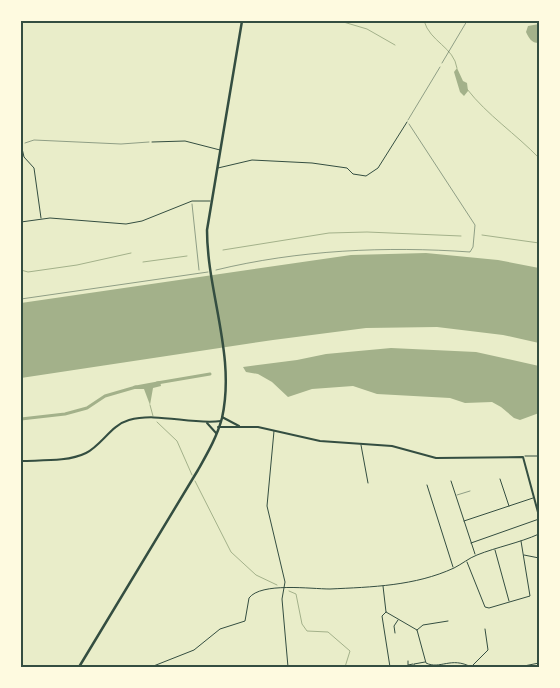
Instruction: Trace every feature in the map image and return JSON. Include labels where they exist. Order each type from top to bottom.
[{"type":"main road","points":[[79,667],[198,470],[216,434],[221,419],[224,395],[224,357],[209,265],[207,230],[210,201],[242,21]]},
{"type":"street","points":[[216,168],[226,168],[242,161],[252,160],[312,163],[347,168],[353,174],[366,176],[378,168],[407,122]]},
{"type":"street","points":[[152,142],[185,141],[220,150]]},
{"type":"street","points":[[21,144],[24,157],[34,168],[41,218]]},
{"type":"street","points":[[21,222],[41,218],[126,224],[142,221],[192,201],[210,201]]},
{"type":"street","points":[[21,461],[64,458],[86,453],[114,429],[132,420],[148,418],[207,422],[221,419],[239,426]]},
{"type":"street","points":[[207,422],[216,434]]},
{"type":"street","points":[[218,428],[258,427],[320,441],[392,446],[436,458],[539,456]]},
{"type":"street","points":[[274,431],[267,506],[284,588],[282,599],[288,667]]},
{"type":"street","points":[[361,444],[368,482]]},
{"type":"street","points":[[471,543],[539,518],[523,457]]},
{"type":"street","points":[[500,479],[509,506]]},
{"type":"street","points":[[451,481],[475,555]]},
{"type":"street","points":[[427,485],[453,568]]},
{"type":"street","points":[[464,521],[534,498]]},
{"type":"street","points":[[152,667],[194,650],[220,629],[245,620],[251,595],[269,588],[302,590],[382,586],[413,582],[453,568],[475,555],[539,534]]},
{"type":"street","points":[[466,561],[486,607],[489,608],[530,596],[521,541]]},
{"type":"street","points":[[495,549],[509,602]]},
{"type":"street","points":[[523,554],[539,558]]},
{"type":"street","points":[[382,586],[386,612]]},
{"type":"street","points":[[386,612],[417,630],[425,662]]},
{"type":"street","points":[[386,612],[382,616],[390,667]]},
{"type":"street","points":[[395,633],[394,626],[398,619]]},
{"type":"street","points":[[417,630],[424,625],[448,621]]},
{"type":"street","points":[[408,661],[408,665],[425,662],[431,665],[460,661],[471,667],[488,650],[485,629]]},
{"type":"street","points":[[524,666],[539,663]]},
{"type":"lane","points":[[456,496],[470,491]]},
{"type":"path","points":[[442,63],[467,21]]},
{"type":"path","points":[[216,270],[333,252],[424,248],[470,252],[473,247],[475,225],[407,122],[440,67]]},
{"type":"path","points":[[21,144],[34,140],[121,144],[152,142]]},
{"type":"path","points":[[192,201],[199,272]]},
{"type":"path","points":[[21,299],[208,272]]},
{"type":"shaded area","points":[[539,24],[539,43],[536,43],[529,38],[526,32],[528,26]]},
{"type":"shaded area","points":[[457,68],[463,81],[467,83],[468,91],[464,96],[460,92],[454,72]]},
{"type":"shaded area","points":[[426,253],[498,260],[539,268],[539,343],[503,335],[437,327],[366,328],[21,378],[21,303],[351,255]]},
{"type":"shaded area","points":[[391,348],[476,352],[539,366],[539,413],[520,420],[514,418],[492,402],[465,403],[450,398],[377,394],[353,386],[312,389],[288,397],[272,382],[258,374],[246,372],[243,367],[326,354]]},
{"type":"shaded area","points":[[160,381],[161,386],[153,388],[150,405],[144,389],[134,389],[133,386]]},
{"type":"waterway","points":[[340,21],[367,29],[395,45]]},
{"type":"waterway","points":[[424,21],[431,34],[447,49],[457,68]]},
{"type":"waterway","points":[[467,89],[483,107],[539,158]]},
{"type":"waterway","points":[[223,250],[329,233],[367,232],[461,236]]},
{"type":"waterway","points":[[482,235],[539,243]]},
{"type":"waterway","points":[[21,270],[28,272],[77,265],[131,253]]},
{"type":"waterway","points":[[143,262],[187,256]]},
{"type":"waterway","points":[[157,383],[210,374]]},
{"type":"waterway","points":[[21,419],[65,414],[87,408],[105,396],[136,387]]},
{"type":"waterway","points":[[150,405],[153,416]]},
{"type":"waterway","points":[[157,422],[177,441],[192,475]]},
{"type":"waterway","points":[[195,481],[231,552],[256,575],[277,585]]},
{"type":"waterway","points":[[289,591],[296,594],[302,624],[307,631],[328,632],[350,651],[345,667]]}]
